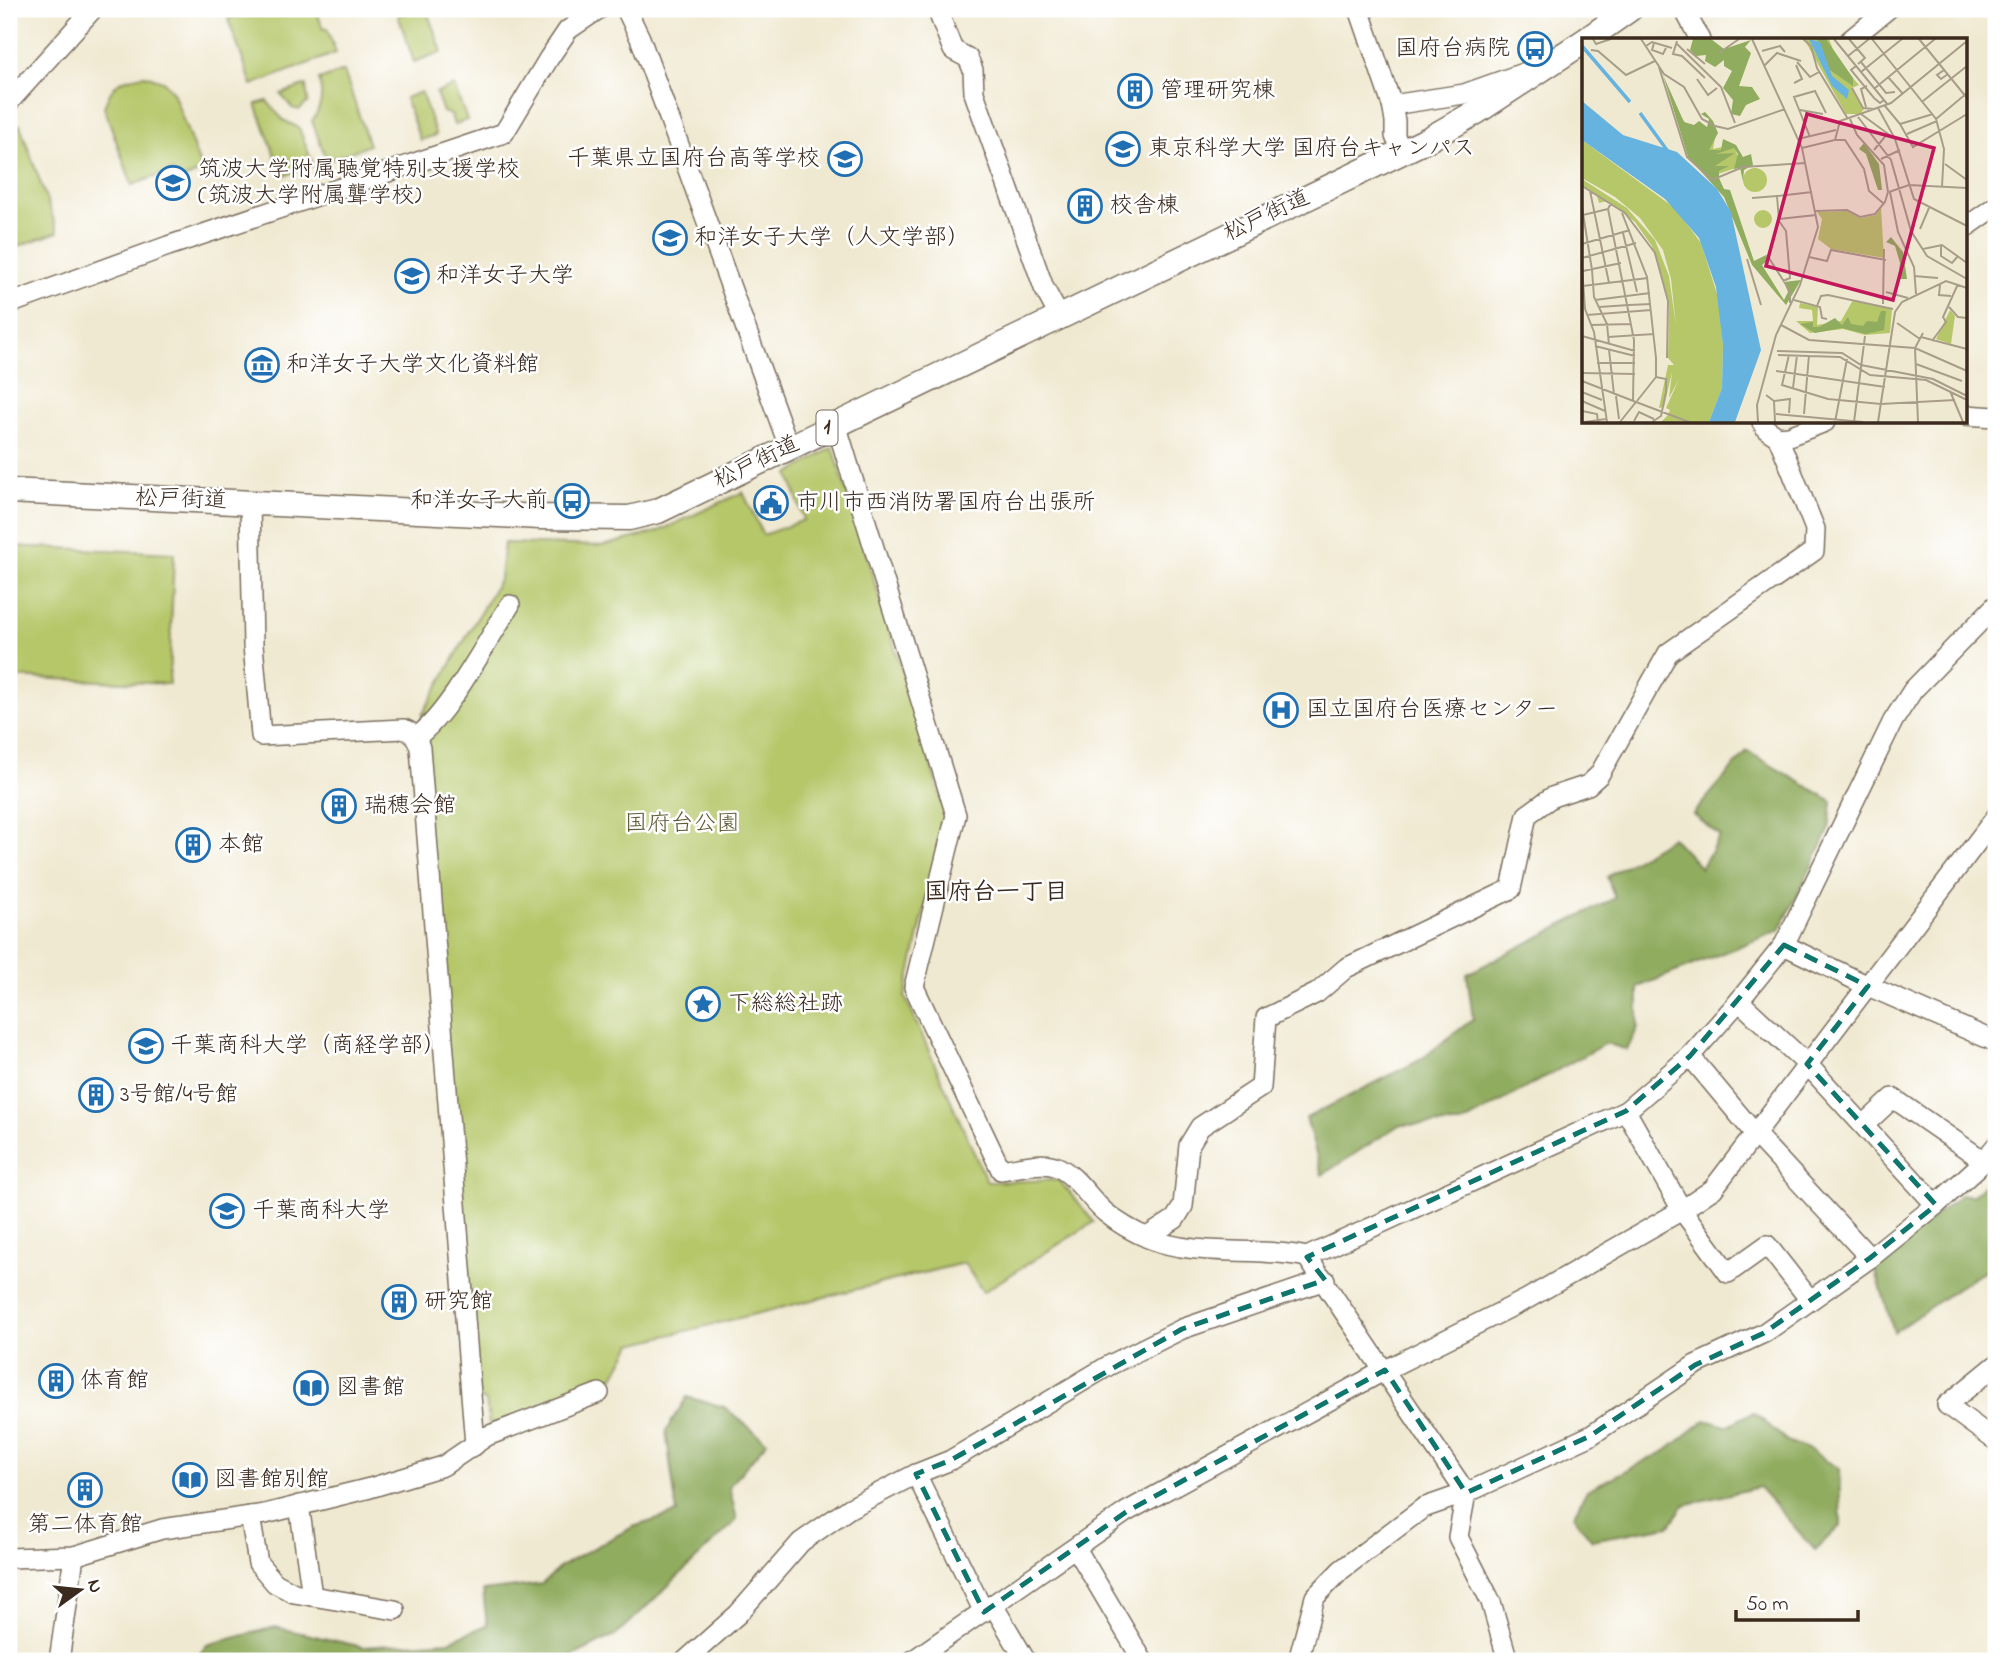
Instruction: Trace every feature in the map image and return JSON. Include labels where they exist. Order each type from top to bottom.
[{"type":"main road","name":"松戸街道","points":[[1592,38],[1629,9]]},
{"type":"main road","name":"松戸街道","points":[[9,491],[515,516],[629,518],[658,511],[1402,152],[1478,111],[1577,50]]},
{"type":"street","points":[[9,102],[93,9]]},
{"type":"street","points":[[9,304],[169,246],[505,133],[548,58],[568,30],[599,9]]},
{"type":"street","points":[[626,9],[640,38],[789,447]]},
{"type":"street","points":[[937,9],[953,50],[968,58],[973,70],[974,93],[1044,288],[1059,316]]},
{"type":"street","points":[[1359,9],[1392,105],[1395,135],[1402,152]]},
{"type":"street","points":[[1684,9],[1699,38]]},
{"type":"street","points":[[1852,38],[1888,9]]},
{"type":"street","points":[[1392,105],[1464,94],[1577,50]]},
{"type":"street","points":[[1966,227],[1996,206]]},
{"type":"street","points":[[1966,415],[1996,417]]},
{"type":"street","points":[[836,424],[956,814],[914,987],[1001,1170],[1054,1166],[1066,1172],[1107,1214],[1147,1237],[1176,1247],[1286,1253],[1307,1257],[1626,1111],[1690,1056],[1784,945],[1893,721],[1913,690],[1996,605]]},
{"type":"street","points":[[1147,1237],[1175,1219],[1183,1206],[1189,1145],[1200,1127],[1261,1087],[1266,1018],[1317,993],[1346,968],[1511,889],[1527,815],[1552,797],[1588,785],[1599,775],[1668,653],[1814,551],[1815,529],[1778,437],[1763,424]]},
{"type":"street","points":[[1778,437],[1789,436],[1820,424]]},
{"type":"street","points":[[250,503],[253,645],[261,736],[404,729],[416,737],[421,762],[475,1445]]},
{"type":"street","points":[[416,737],[427,730],[460,686],[510,605]]},
{"type":"street","points":[[912,1661],[1126,1511],[1385,1370],[1527,1299],[1682,1210],[1713,1189],[1996,817]]},
{"type":"street","points":[[1784,945],[1868,986],[1996,1042]]},
{"type":"street","points":[[1739,1001],[1807,1064],[1936,1205]]},
{"type":"street","points":[[1690,1056],[1755,1134],[1870,1258]]},
{"type":"street","points":[[1298,1661],[1315,1597],[1341,1570],[1423,1508],[1466,1493],[1590,1436],[1695,1366],[1764,1333],[1870,1258],[1936,1205],[1993,1151],[1893,1098],[1864,1125]]},
{"type":"street","points":[[1626,1111],[1682,1210],[1728,1273],[1767,1245],[1810,1300]]},
{"type":"street","points":[[1307,1257],[1466,1493],[1458,1536],[1492,1602],[1508,1661]]},
{"type":"street","points":[[685,1661],[738,1614],[801,1542],[850,1508],[916,1474],[951,1460],[1108,1366],[1182,1329],[1325,1280]]},
{"type":"street","points":[[1996,1365],[1947,1405],[1996,1441]]},
{"type":"street","points":[[9,1558],[74,1556],[162,1529],[250,1516],[370,1488],[443,1466],[487,1436],[598,1393]]},
{"type":"street","points":[[916,1474],[989,1608],[1026,1661]]},
{"type":"street","points":[[299,1505],[312,1596]]},
{"type":"street","points":[[250,1516],[258,1563],[275,1583],[294,1593],[395,1610]]},
{"type":"street","points":[[1076,1548],[1143,1661]]},
{"type":"street","points":[[60,1661],[74,1556]]},
{"type":"highlighted area","points":[[1784,945],[1868,986],[1807,1064],[1936,1205],[1870,1258],[1764,1333],[1695,1365],[1590,1436],[1466,1493],[1385,1370],[1126,1512],[984,1612],[916,1474],[951,1460],[1182,1329],[1325,1280],[1307,1257],[1626,1111],[1690,1056]]},
{"type":"green space","points":[[256,9],[316,9],[323,29],[327,28],[336,53],[252,85],[228,19]]},
{"type":"green space","points":[[415,9],[426,9],[442,52],[414,62],[398,15]]},
{"type":"green space","points":[[344,71],[369,145],[327,161],[312,121],[321,101],[319,80]]},
{"type":"green space","points":[[145,75],[163,81],[173,92],[202,171],[184,179],[171,171],[132,185],[104,107],[114,87],[119,83]]},
{"type":"green space","points":[[306,85],[308,102],[299,110],[292,108],[281,94]]},
{"type":"green space","points":[[454,86],[467,120],[454,125],[451,115],[443,112],[436,93]]},
{"type":"green space","points":[[421,92],[436,135],[420,140],[405,98]]},
{"type":"green space","points":[[267,101],[283,120],[299,128],[312,162],[311,166],[286,175],[281,172],[256,104]]},
{"type":"green space","points":[[20,125],[58,232],[16,247],[9,227],[9,137]]},
{"type":"green space","name":"国府台公園","points":[[833,447],[946,814],[905,997],[987,1182],[1059,1180],[1094,1222],[983,1292],[964,1263],[632,1344],[611,1382],[489,1425],[486,1401],[477,1398],[418,738],[423,713],[500,578],[504,543],[603,546],[657,532],[743,492],[763,535],[804,520],[789,474]]},
{"type":"green space","points":[[9,546],[174,553],[169,684],[9,677]]},
{"type":"green space","points":[[1747,751],[1832,801],[1829,831],[1780,930],[1638,987],[1638,1027],[1627,1050],[1606,1043],[1461,1124],[1399,1125],[1322,1175],[1306,1118],[1420,1060],[1473,1019],[1467,974],[1615,898],[1607,877],[1672,837],[1701,868],[1720,836],[1693,814]]},
{"type":"green space","points":[[1996,1173],[1996,1266],[1972,1278],[1894,1332],[1875,1268],[1961,1194],[1972,1196]]},
{"type":"green space","points":[[687,1397],[724,1407],[767,1442],[729,1486],[737,1520],[619,1633],[563,1661],[275,1661],[274,1656],[255,1661],[194,1661],[207,1645],[275,1627],[363,1647],[449,1641],[487,1625],[483,1591],[542,1584],[560,1567],[633,1527],[677,1513],[666,1431]]},
{"type":"green space","points":[[1753,1412],[1787,1441],[1810,1450],[1839,1469],[1841,1525],[1815,1550],[1759,1487],[1684,1505],[1669,1526],[1592,1540],[1573,1516],[1587,1490],[1666,1451],[1705,1420],[1727,1426]]},
{"type":"place","name":"国府台病院","points":[[1535,49]]},
{"type":"place","name":"管理研究棟","points":[[1135,91]]},
{"type":"place","name":"東京科学大学 国府台キャンパス","points":[[1123,149]]},
{"type":"place","name":"千葉県立国府台高等学校","points":[[845,159]]},
{"type":"place","name":"筑波大学附属聴覚特別支援学校 (筑波大学附属聾学校)","points":[[173,183]]},
{"type":"place","name":"校舎棟","points":[[1085,206]]},
{"type":"place","name":"和洋女子大学（人文学部）","points":[[670,238]]},
{"type":"place","name":"和洋女子大学","points":[[412,276]]},
{"type":"place","name":"和洋女子大学文化資料館","points":[[262,365]]},
{"type":"place","name":"和洋女子大前","points":[[572,501]]},
{"type":"place","name":"市川市西消防署国府台出張所","points":[[771,503]]},
{"type":"place","name":"国立国府台医療センター","points":[[1281,710]]},
{"type":"place","name":"瑞穂会館","points":[[339,806]]},
{"type":"place","name":"本館","points":[[193,845]]},
{"type":"place","name":"下総総社跡","points":[[703,1004]]},
{"type":"place","name":"千葉商科大学（商経学部）","points":[[146,1046]]},
{"type":"place","name":"3号館/4号館","points":[[96,1095]]},
{"type":"place","name":"千葉商科大学","points":[[227,1211]]},
{"type":"place","name":"研究館","points":[[399,1302]]},
{"type":"place","name":"体育館","points":[[56,1381]]},
{"type":"place","name":"図書館","points":[[311,1388]]},
{"type":"place","name":"図書館別館","points":[[190,1480]]},
{"type":"place","name":"第二体育館","points":[[85,1490]]},
{"type":"district","name":"国府台一丁目","points":[[996,893]]}]
